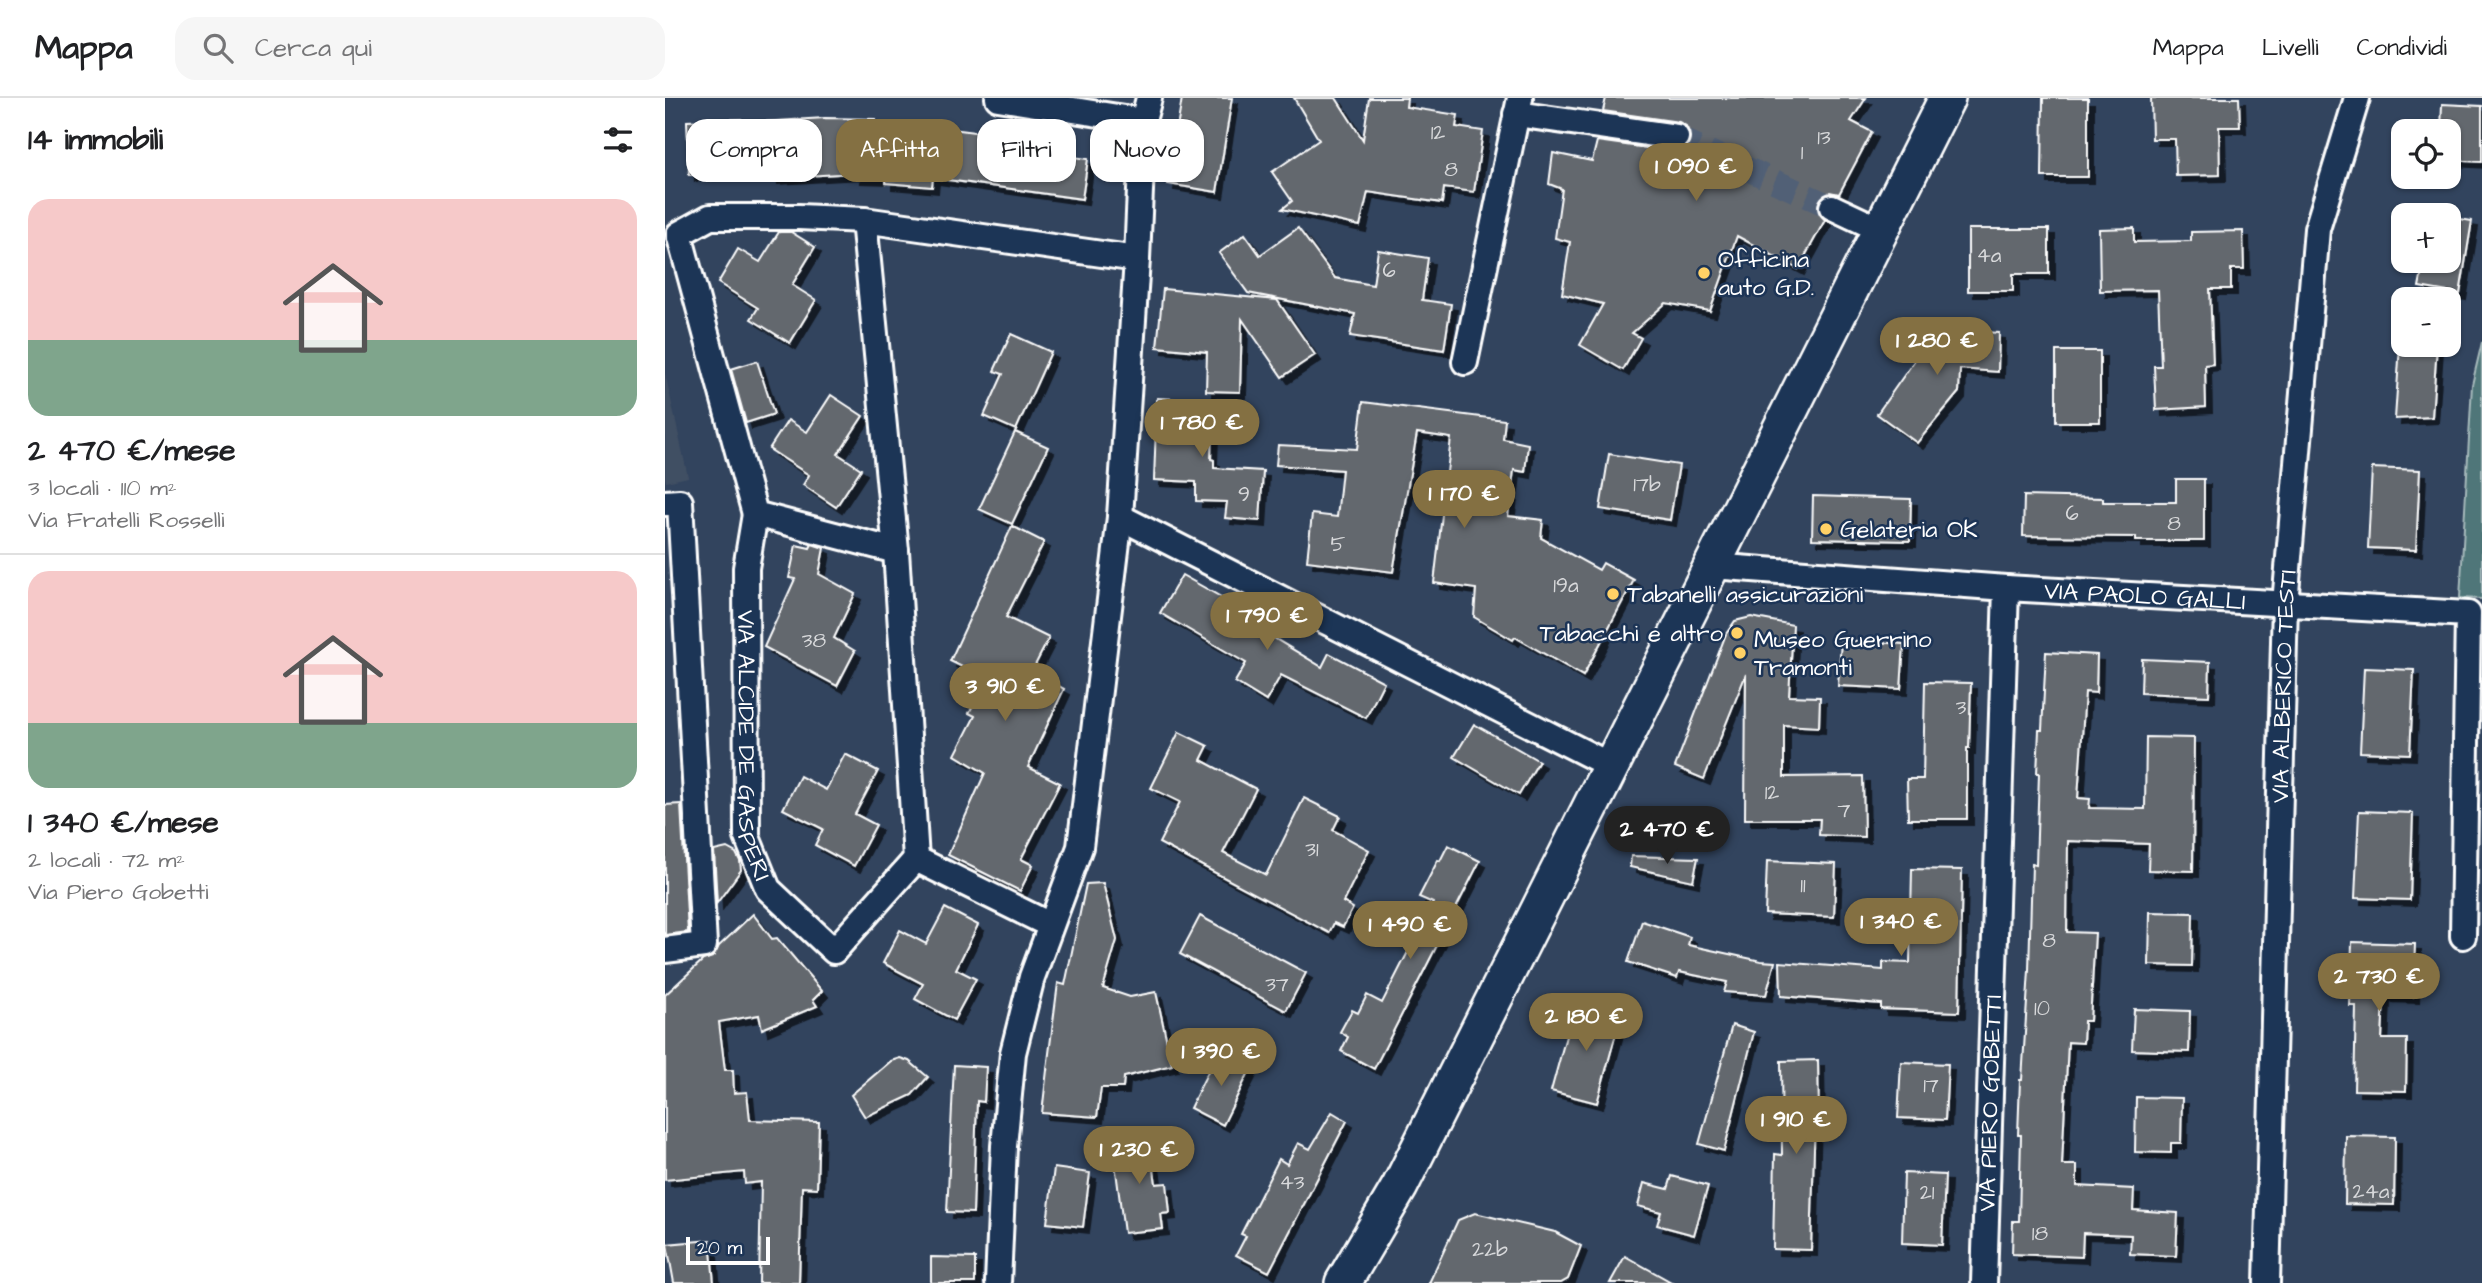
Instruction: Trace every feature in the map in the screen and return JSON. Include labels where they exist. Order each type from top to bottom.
[{"type":"main road","points":[[1343,1283],[1400,1186],[1947,98]]},
{"type":"street","points":[[998,98],[1146,109],[1119,517],[1080,847],[1032,976],[1013,1053],[1004,1146],[998,1283]]},
{"type":"street","name":"VIA ALBERICO TESTI","points":[[2267,1283],[2285,604],[2317,229],[2357,98]]},
{"type":"street","points":[[1465,362],[1518,106],[1677,138]]},
{"type":"street","points":[[1832,207],[1881,230]]},
{"type":"street","name":"VIA ALCIDE DE GASPERI","points":[[916,859],[834,951],[768,889],[747,837],[746,568],[755,514],[679,234],[710,217],[864,220],[1137,259]]},
{"type":"street","points":[[864,220],[896,551],[916,859],[1050,925]]},
{"type":"street","points":[[665,950],[704,945],[672,503]]},
{"type":"street","points":[[755,514],[896,551]]},
{"type":"street","points":[[1119,517],[1611,766]]},
{"type":"street","name":"VIA PAOLO GALLI","points":[[1712,566],[2005,588],[2468,614],[2463,936]]},
{"type":"street","name":"VIA PIERO GOBETTI","points":[[1984,1283],[2005,588]]},
{"type":"shaded area","points":[[665,373],[688,477],[666,482],[665,478]]},
{"type":"green space","points":[[2482,342],[2482,599],[2460,598],[2472,385]]},
{"type":"building","points":[[1182,98],[1232,98],[1217,192],[1168,184],[1204,182],[1204,119],[1179,119]]},
{"type":"building","points":[[1294,98],[1336,98],[1363,140],[1369,98],[1407,98],[1406,107],[1458,115],[1456,127],[1483,131],[1474,192],[1444,188],[1442,203],[1368,192],[1360,226],[1282,209],[1292,201],[1272,172],[1319,140]]},
{"type":"building","points":[[1606,98],[1866,98],[1851,121],[1872,132],[1839,194],[1830,192],[1819,200],[1817,209],[1825,220],[1798,269],[1737,236],[1710,311],[1666,303],[1632,333],[1641,338],[1623,370],[1580,345],[1603,304],[1562,294],[1570,242],[1555,238],[1562,189],[1549,184],[1553,153],[1592,161],[1597,141],[1675,152],[1687,147],[1691,138],[1686,126],[1679,122],[1603,111]]},
{"type":"building","points":[[2043,98],[2088,98],[2088,177],[2042,177]]},
{"type":"building","points":[[2151,98],[2239,98],[2240,127],[2219,127],[2220,175],[2176,176],[2175,139],[2152,139]]},
{"type":"building","points":[[2442,104],[2482,106],[2482,162],[2461,161],[2461,119],[2441,119]]},
{"type":"building","points":[[825,118],[875,119],[836,119],[836,174],[822,175],[822,119],[808,119]]},
{"type":"building","points":[[963,130],[977,132],[977,182],[1076,182],[1076,157],[1088,159],[1082,199],[961,182]]},
{"type":"building","points":[[886,182],[933,182],[932,187]]},
{"type":"building","points":[[2461,219],[2472,221],[2461,288],[2419,287],[2422,273],[2461,273]]},
{"type":"building","points":[[1298,228],[1335,278],[1373,285],[1378,250],[1428,258],[1422,300],[1451,304],[1444,350],[1350,336],[1355,314],[1248,293],[1219,253],[1245,234],[1260,255]]},
{"type":"building","points":[[2134,228],[2134,242],[2191,241],[2191,232],[2243,231],[2244,269],[2231,269],[2231,289],[2210,289],[2213,364],[2205,365],[2206,407],[2156,410],[2154,366],[2161,366],[2158,290],[2100,291],[2099,229]]},
{"type":"building","points":[[1968,229],[2049,229],[2049,274],[2013,274],[2013,291],[1968,291]]},
{"type":"building","points":[[779,232],[791,232],[815,247],[792,285],[816,300],[790,343],[751,319],[758,308],[718,283],[738,249],[760,262]]},
{"type":"building","points":[[1163,289],[1277,300],[1315,355],[1282,377],[1242,319],[1240,392],[1206,391],[1207,352],[1157,347]]},
{"type":"building","points":[[1921,329],[1999,333],[1998,372],[1960,369],[1959,392],[1917,443],[1877,414],[1919,354],[1909,345]]},
{"type":"building","points":[[1011,334],[1051,352],[1016,430],[984,416],[1003,374],[994,371]]},
{"type":"building","points":[[2056,351],[2100,351],[2100,422],[2056,422]]},
{"type":"building","points":[[2399,357],[2436,357],[2432,417],[2395,419]]},
{"type":"building","points":[[757,361],[774,414],[746,423],[731,369]]},
{"type":"building","points":[[831,395],[863,416],[838,454],[861,469],[836,507],[803,485],[809,475],[769,449],[788,420],[807,432]]},
{"type":"building","points":[[1157,398],[1213,401],[1211,459],[1214,460],[1214,468],[1263,471],[1260,521],[1225,518],[1227,502],[1196,501],[1196,482],[1154,480]]},
{"type":"building","points":[[1363,402],[1505,420],[1503,439],[1528,444],[1525,472],[1514,470],[1508,516],[1543,520],[1541,538],[1599,570],[1603,563],[1634,580],[1583,676],[1474,617],[1476,589],[1434,583],[1451,438],[1417,433],[1393,572],[1307,561],[1312,514],[1337,517],[1342,470],[1276,465],[1278,445],[1357,449]]},
{"type":"building","points":[[1015,432],[1048,447],[1012,524],[979,509]]},
{"type":"building","points":[[1609,454],[1679,465],[1670,520],[1600,509]]},
{"type":"building","points":[[2372,468],[2420,470],[2416,550],[2368,548]]},
{"type":"building","points":[[2176,479],[2204,479],[2204,541],[2136,541],[2136,537],[2023,536],[2024,496],[2103,498],[2103,502],[2176,502]]},
{"type":"building","points":[[1813,496],[1911,499],[1910,541],[1812,539]]},
{"type":"building","points":[[1012,526],[1044,542],[1006,617],[1049,638],[1032,671],[1064,689],[1028,767],[1060,783],[1021,859],[1033,865],[1020,891],[948,855],[985,773],[955,755],[975,716],[969,713],[987,679],[950,661]]},
{"type":"building","points":[[812,544],[824,548],[819,574],[855,594],[834,638],[855,651],[837,686],[764,647],[795,579],[789,578],[796,545],[810,548]]},
{"type":"building","points":[[1182,575],[1235,605],[1231,612],[1322,667],[1329,653],[1384,682],[1366,718],[1281,675],[1266,701],[1235,682],[1246,663],[1160,613]]},
{"type":"building","points":[[1751,617],[1793,625],[1789,696],[1820,697],[1819,727],[1784,725],[1784,777],[1863,776],[1864,837],[1819,835],[1820,819],[1745,819],[1746,674],[1704,779],[1675,767],[1726,634],[1735,621]]},
{"type":"building","points":[[1841,640],[1904,644],[1901,689],[1838,686]]},
{"type":"building","points":[[2046,652],[2097,655],[2096,693],[2085,692],[2078,798],[2090,799],[2089,808],[2145,809],[2146,737],[2194,738],[2193,871],[2148,870],[2149,844],[2068,841],[2067,932],[2095,933],[2090,1021],[2084,1021],[2083,1043],[2068,1042],[2062,1165],[2077,1165],[2077,1186],[2134,1189],[2133,1210],[2178,1213],[2176,1256],[2130,1254],[2131,1235],[2083,1233],[2082,1257],[2012,1254],[2013,1221],[2019,1221],[2020,1080],[2029,970],[2032,864],[2036,865],[2039,730],[2042,730]]},
{"type":"building","points":[[2142,659],[2210,662],[2209,696],[2141,693]]},
{"type":"building","points":[[2364,668],[2414,670],[2410,754],[2360,752]]},
{"type":"building","points":[[1925,682],[1971,683],[1967,819],[1908,819],[1907,779],[1923,779]]},
{"type":"building","points":[[1474,724],[1539,761],[1519,795],[1454,757]]},
{"type":"building","points":[[1179,732],[1208,746],[1201,760],[1256,789],[1223,853],[1266,875],[1304,798],[1340,816],[1333,830],[1369,850],[1343,902],[1353,908],[1343,927],[1334,923],[1329,933],[1159,843],[1180,802],[1151,788]]},
{"type":"building","points":[[845,754],[878,771],[855,814],[876,825],[854,866],[815,845],[823,829],[783,809],[800,776],[826,790]]},
{"type":"building","points":[[681,804],[688,932],[665,935],[665,805]]},
{"type":"building","points":[[2359,811],[2413,813],[2410,900],[2355,898]]},
{"type":"building","points":[[1448,845],[1480,861],[1374,1069],[1341,1051],[1348,1037],[1340,1032],[1352,1010],[1358,1013],[1367,995],[1382,1003],[1433,903],[1419,897]]},
{"type":"building","points":[[727,848],[736,853],[741,870],[717,903],[714,851]]},
{"type":"building","points":[[1631,856],[1698,858],[1693,881],[1630,867]]},
{"type":"building","points":[[1767,861],[1836,864],[1834,917],[1765,914]]},
{"type":"building","points":[[1912,869],[1962,870],[1959,1012],[1881,1009],[1881,1004],[1781,996],[1780,962],[1883,970],[1883,962],[1910,963]]},
{"type":"building","points":[[1103,883],[1117,940],[1103,988],[1130,997],[1156,992],[1172,1065],[1124,1077],[1123,1088],[1101,1088],[1097,1117],[1042,1113],[1058,983],[1065,985],[1086,884]]},
{"type":"building","points":[[945,908],[978,925],[956,969],[976,979],[954,1020],[915,999],[923,984],[883,963],[900,930],[926,944]]},
{"type":"building","points":[[2150,912],[2193,913],[2192,966],[2149,965]]},
{"type":"building","points":[[753,914],[772,939],[777,938],[822,991],[813,1000],[817,1006],[762,1029],[759,1015],[719,1022],[725,1070],[733,1070],[734,1093],[747,1092],[750,1120],[819,1122],[817,1188],[802,1187],[799,1283],[759,1283],[761,1182],[745,1184],[744,1172],[665,1180],[665,995],[703,960],[713,957],[719,946]]},
{"type":"building","points":[[1200,916],[1306,973],[1286,1011],[1180,954]]},
{"type":"building","points":[[1642,921],[1690,937],[1688,945],[1775,962],[1766,995],[1724,992],[1727,982],[1679,972],[1677,978],[1628,962]]},
{"type":"building","points":[[2352,942],[2415,944],[2413,997],[2384,996],[2382,1039],[2407,1039],[2406,1091],[2354,1090],[2356,1006],[2350,1006]]},
{"type":"building","points":[[1575,1003],[1621,1015],[1597,1103],[1551,1091]]},
{"type":"building","points":[[2134,1009],[2190,1011],[2189,1052],[2132,1050]]},
{"type":"building","points":[[1732,1025],[1754,1032],[1724,1151],[1699,1144]]},
{"type":"building","points":[[1218,1051],[1251,1068],[1223,1125],[1190,1108]]},
{"type":"building","points":[[900,1058],[909,1061],[928,1077],[912,1095],[865,1117],[851,1095],[891,1061]]},
{"type":"building","points":[[1818,1060],[1819,1115],[1815,1115],[1811,1250],[1773,1249],[1775,1154],[1782,1155],[1781,1061]]},
{"type":"building","points":[[1901,1062],[1948,1064],[1945,1120],[1898,1118]]},
{"type":"building","points":[[954,1065],[986,1067],[984,1102],[977,1101],[973,1213],[947,1212]]},
{"type":"building","points":[[2136,1097],[2182,1098],[2181,1143],[2171,1143],[2171,1153],[2135,1152]]},
{"type":"building","points":[[1332,1112],[1347,1121],[1269,1272],[1236,1255],[1246,1236],[1241,1234],[1279,1159],[1287,1164],[1298,1143],[1310,1149]]},
{"type":"building","points":[[1149,1135],[1156,1184],[1167,1183],[1170,1213],[1161,1214],[1163,1229],[1124,1233],[1112,1140]]},
{"type":"building","points":[[2346,1136],[2395,1137],[2394,1205],[2345,1204]]},
{"type":"building","points":[[1054,1168],[1090,1173],[1083,1227],[1047,1223]]},
{"type":"building","points":[[1904,1173],[1945,1175],[1942,1245],[1902,1243]]},
{"type":"building","points":[[1672,1176],[1708,1186],[1694,1235],[1657,1225],[1661,1212],[1638,1206],[1644,1183],[1668,1189]]},
{"type":"building","points":[[1475,1213],[1555,1232],[1581,1246],[1568,1279],[1561,1283],[1429,1283],[1458,1220]]},
{"type":"building","points":[[710,1240],[714,1283],[674,1283],[667,1244]]},
{"type":"building","points":[[1625,1256],[1673,1283],[1610,1283]]},
{"type":"building","points":[[931,1257],[975,1258],[975,1283],[931,1283]]},
{"type":"tunnel","points":[[1676,137],[1832,207]]},
{"type":"place","name":"Officina auto G.D.","points":[[1704,273]]},
{"type":"place","name":"Gelateria OK","points":[[1826,529]]},
{"type":"place","name":"Tabanelli assicurazioni","points":[[1613,594]]},
{"type":"place","name":"Tabacchi e altro","points":[[1737,633]]},
{"type":"place","name":"Museo Guerrino Tramonti","points":[[1740,653]]}]
